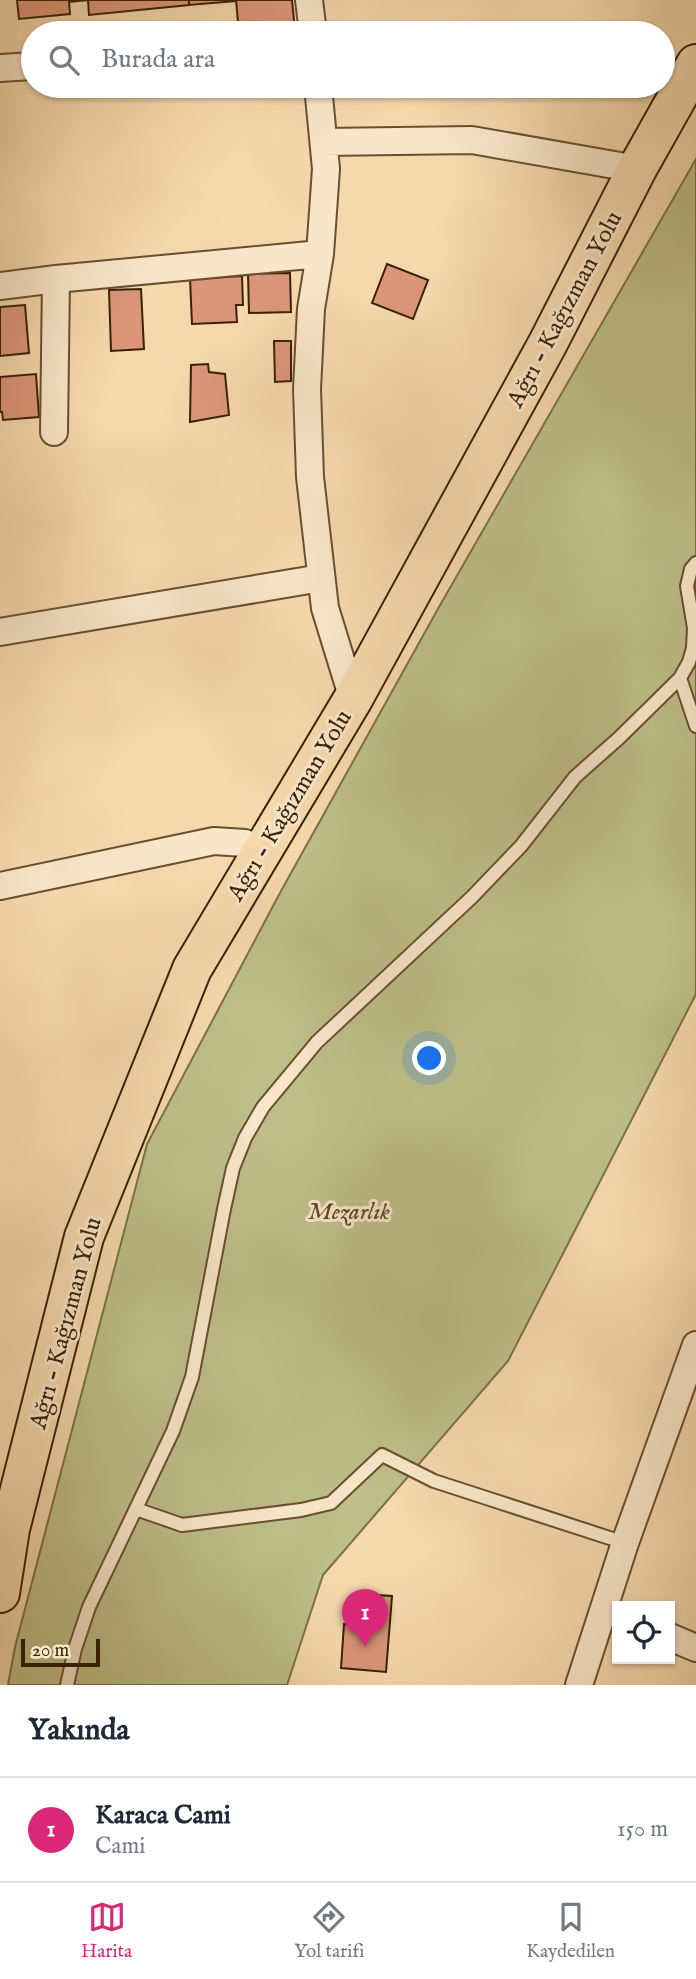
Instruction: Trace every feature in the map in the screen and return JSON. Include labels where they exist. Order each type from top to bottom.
[{"type":"main road","name":"Ağrı - Kağızman Yolu","points":[[0,1593],[10,1529],[84,1237],[192,969],[353,699],[548,343],[637,169],[696,64]]},
{"type":"street","points":[[309,0],[312,21]]},
{"type":"street","points":[[0,68],[21,67]]},
{"type":"street","points":[[319,98],[326,169],[320,254],[311,309],[307,389],[310,477],[325,608],[353,699]]},
{"type":"street","points":[[324,142],[472,140],[637,169]]},
{"type":"street","points":[[0,286],[320,254]]},
{"type":"street","points":[[54,432],[56,279]]},
{"type":"street","points":[[0,632],[321,578]]},
{"type":"street","points":[[0,886],[214,841],[245,843],[262,851]]},
{"type":"street","points":[[579,1685],[610,1611],[625,1543],[696,1345]]},
{"type":"street","points":[[675,1639],[696,1648]]},
{"type":"lane","points":[[67,1685],[89,1607],[173,1431],[192,1377],[233,1168],[244,1138],[263,1107],[317,1042],[472,897],[521,846],[575,777],[680,678],[693,648],[694,628],[687,586],[691,569],[696,563]]},
{"type":"lane","points":[[680,678],[696,726]]},
{"type":"lane","points":[[136,1509],[181,1525],[301,1510],[331,1503],[382,1455],[434,1481],[625,1543]]},
{"type":"green space","name":"Mezarlık","points":[[696,159],[696,994],[508,1361],[323,1575],[287,1685],[8,1685],[15,1647],[147,1144],[281,891],[439,607]]},
{"type":"building","points":[[17,0],[88,0],[69,2],[70,14],[19,19]]},
{"type":"building","points":[[88,0],[189,0],[189,5],[89,15]]},
{"type":"building","points":[[189,0],[236,0],[236,1],[189,5]]},
{"type":"building","points":[[236,0],[292,0],[294,21],[238,21]]},
{"type":"building","points":[[387,264],[428,280],[413,319],[372,303]]},
{"type":"building","points":[[290,273],[291,312],[249,313],[248,274]]},
{"type":"building","points":[[242,276],[243,305],[236,305],[237,322],[192,324],[190,279]]},
{"type":"building","points":[[141,289],[144,349],[111,351],[109,290]]},
{"type":"building","points":[[25,305],[29,353],[0,356],[0,307]]},
{"type":"building","points":[[274,341],[291,341],[291,381],[275,382]]},
{"type":"building","points":[[208,364],[209,372],[225,374],[229,415],[190,422],[191,365]]},
{"type":"building","points":[[36,374],[39,417],[3,420],[0,412],[0,377]]},
{"type":"building","points":[[361,1594],[392,1596],[386,1672],[341,1668],[344,1624],[359,1625]]},
{"type":"place","name":"Karaca Cami","points":[[365,1647]]}]
